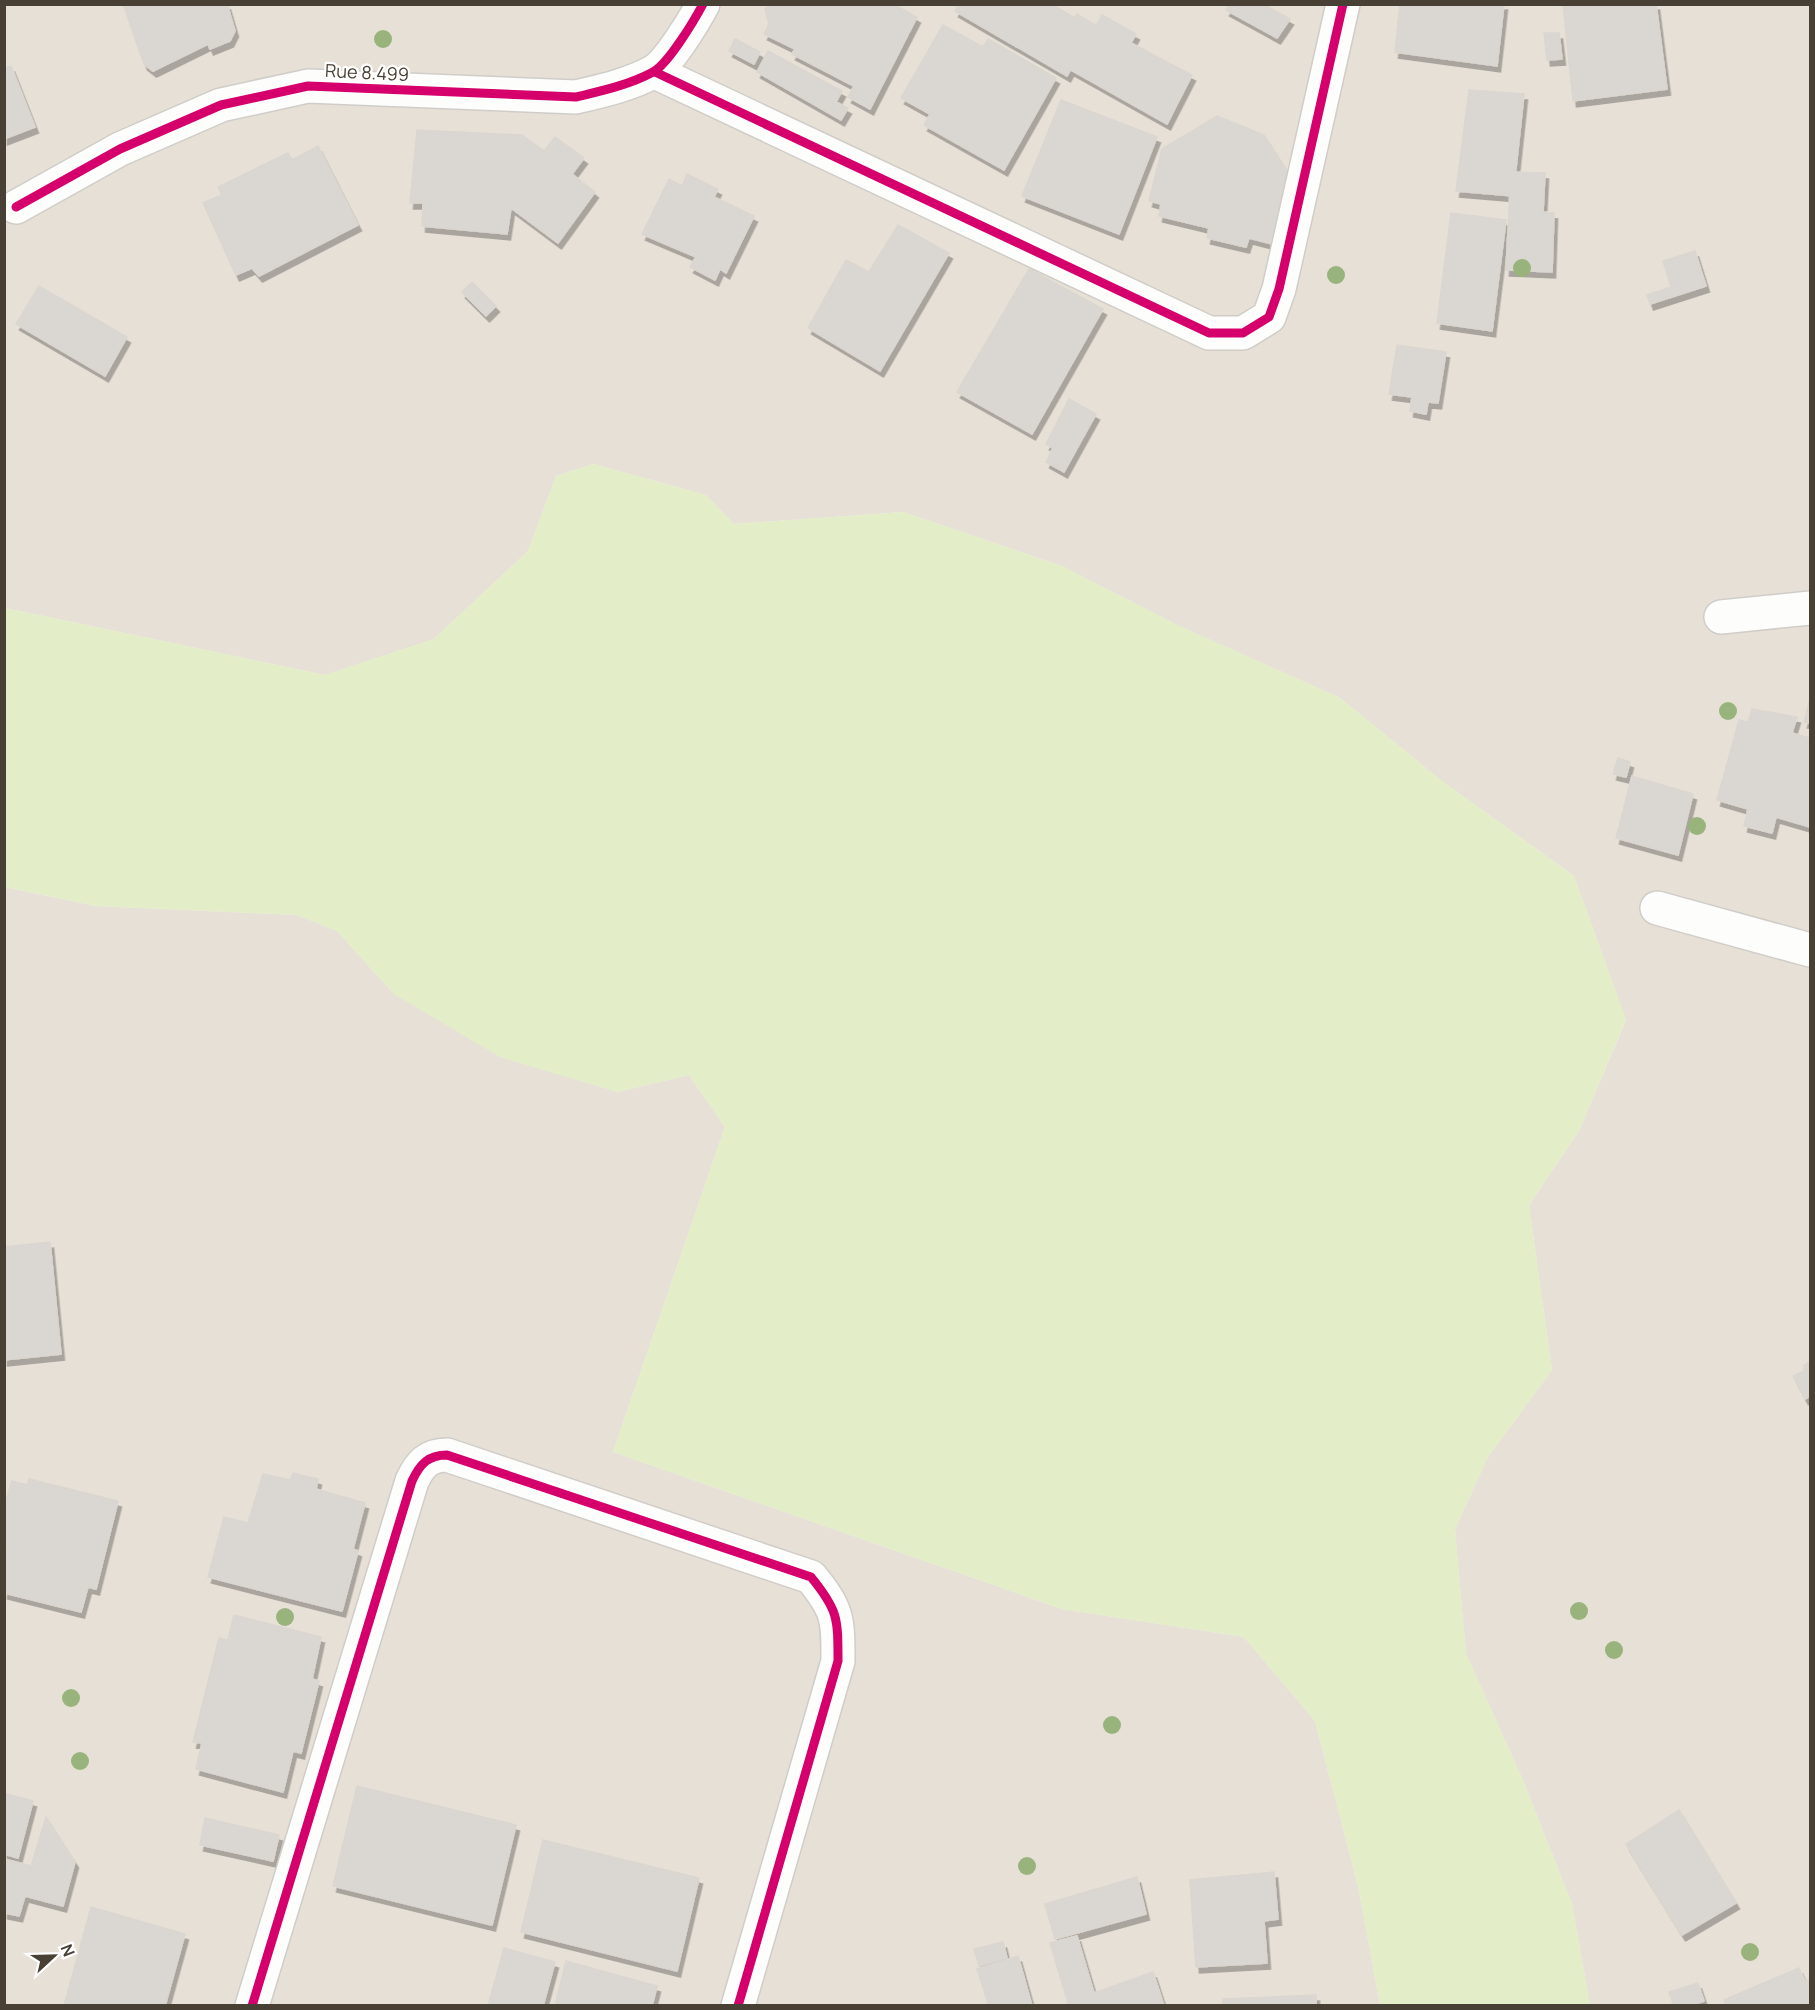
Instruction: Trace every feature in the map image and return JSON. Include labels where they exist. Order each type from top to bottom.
[{"type":"street","points":[[703,4],[689,30],[655,72],[1209,333],[1243,333],[1269,317],[1279,289],[1343,4]]},
{"type":"street","name":"Rue 8.499","points":[[16,207],[120,149],[221,105],[297,88],[308,86],[576,97],[655,72]]},
{"type":"street","points":[[1722,617],[1810,608]]},
{"type":"street","points":[[1657,908],[1810,950]]},
{"type":"street","points":[[252,2006],[412,1482],[419,1466],[434,1455],[447,1455],[811,1577],[831,1602],[838,1625],[838,1661],[738,2006]]},
{"type":"shaded area","points":[[5,5],[1810,5],[1810,2005],[1590,2005],[1572,1904],[1522,1778],[1466,1654],[1455,1529],[1488,1457],[1552,1370],[1529,1205],[1579,1131],[1626,1020],[1574,876],[1442,781],[1340,698],[1175,624],[1062,566],[903,512],[734,524],[706,495],[593,464],[556,476],[528,551],[434,639],[325,675],[5,608]]},
{"type":"shaded area","points":[[4,887],[96,906],[297,915],[337,931],[394,994],[617,1092],[689,1075],[725,1127],[613,1452],[1062,1609],[1244,1637],[1315,1721],[1358,1886],[1380,2005],[5,2005]]},
{"type":"green space","points":[[593,464],[706,495],[734,524],[903,512],[1062,566],[1175,624],[1340,698],[1442,781],[1574,876],[1626,1019],[1579,1131],[1529,1205],[1552,1370],[1488,1457],[1455,1529],[1466,1654],[1522,1778],[1572,1904],[1590,2005],[1380,2005],[1358,1886],[1315,1721],[1244,1637],[1062,1609],[613,1452],[725,1127],[689,1075],[617,1092],[500,1057],[394,994],[337,931],[297,915],[96,906],[5,887],[5,608],[325,675],[434,639],[528,551],[556,476]]},
{"type":"building","points":[[123,4],[227,4],[235,31],[230,41],[210,49],[208,44],[153,71],[144,64]]},
{"type":"building","points":[[770,4],[893,4],[917,17],[870,109],[848,97],[854,86],[792,54],[795,49],[764,34],[769,24],[765,10]]},
{"type":"building","points":[[959,4],[1051,4],[1075,18],[1077,14],[1095,25],[1067,76],[955,11]]},
{"type":"building","points":[[1230,4],[1263,4],[1290,19],[1277,38],[1226,10]]},
{"type":"building","points":[[1400,4],[1504,4],[1497,66],[1395,52]]},
{"type":"building","points":[[1563,4],[1656,4],[1667,89],[1573,101]]},
{"type":"building","points":[[1102,15],[1136,34],[1131,43],[1192,75],[1167,124],[1071,70]]},
{"type":"building","points":[[943,25],[983,47],[988,39],[1056,78],[1004,170],[924,125],[930,114],[901,98]]},
{"type":"building","points":[[1544,33],[1559,33],[1562,59],[1547,60]]},
{"type":"building","points":[[735,39],[760,52],[754,64],[729,51]]},
{"type":"building","points":[[768,51],[842,91],[836,102],[848,108],[841,120],[757,72]]},
{"type":"building","points":[[11,66],[35,127],[4,139],[4,69]]},
{"type":"building","points":[[1469,90],[1524,94],[1513,196],[1456,191]]},
{"type":"building","points":[[1061,100],[1157,137],[1119,234],[1022,196]]},
{"type":"building","points":[[1217,116],[1264,135],[1292,179],[1272,244],[1249,238],[1246,247],[1207,238],[1209,228],[1159,216],[1161,204],[1149,201],[1162,149]]},
{"type":"building","points":[[417,130],[522,135],[544,151],[555,137],[584,158],[572,174],[595,192],[558,243],[511,208],[507,234],[422,226],[423,203],[410,203]]},
{"type":"building","points":[[318,146],[358,225],[259,276],[252,268],[236,275],[203,203],[222,195],[218,187],[288,153],[292,160]]},
{"type":"building","points":[[1511,172],[1545,173],[1543,212],[1554,213],[1552,272],[1506,270]]},
{"type":"building","points":[[687,174],[718,189],[714,197],[754,216],[726,273],[720,269],[715,280],[690,267],[696,257],[642,234],[669,179],[682,186]]},
{"type":"building","points":[[1451,213],[1506,220],[1492,331],[1437,323]]},
{"type":"building","points":[[898,225],[949,253],[880,371],[808,328],[846,260],[869,272]]},
{"type":"building","points":[[1695,251],[1706,286],[1650,304],[1647,295],[1671,287],[1663,261]]},
{"type":"building","points":[[1029,269],[1103,309],[1032,434],[957,392]]},
{"type":"building","points":[[472,282],[496,306],[486,316],[462,292]]},
{"type":"building","points":[[39,286],[127,337],[105,376],[16,324]]},
{"type":"building","points":[[1397,345],[1446,352],[1438,403],[1428,402],[1426,414],[1410,411],[1412,397],[1389,394]]},
{"type":"building","points":[[1069,399],[1096,414],[1064,472],[1046,462],[1053,448],[1046,444]]},
{"type":"building","points":[[1810,699],[1810,723],[1804,722]]},
{"type":"building","points":[[1752,709],[1797,717],[1792,733],[1810,738],[1810,827],[1776,817],[1772,833],[1744,826],[1748,809],[1717,800],[1739,720],[1748,722]]},
{"type":"building","points":[[1618,758],[1630,762],[1626,777],[1613,774]]},
{"type":"building","points":[[1632,776],[1693,794],[1678,855],[1616,838]]},
{"type":"building","points":[[50,1242],[61,1354],[4,1360],[4,1247]]},
{"type":"building","points":[[1810,1362],[1810,1396],[1805,1399],[1793,1376],[1804,1371],[1804,1365]]},
{"type":"building","points":[[293,1473],[318,1479],[316,1489],[365,1503],[353,1549],[358,1551],[342,1611],[208,1577],[224,1517],[248,1523],[263,1474],[290,1480]]},
{"type":"building","points":[[29,1479],[118,1501],[96,1589],[88,1587],[81,1612],[4,1593],[7,1547],[4,1546],[4,1507],[12,1481],[27,1485]]},
{"type":"building","points":[[234,1615],[321,1637],[312,1679],[319,1681],[301,1753],[293,1751],[283,1792],[196,1769],[202,1743],[193,1742],[219,1638],[228,1640]]},
{"type":"building","points":[[357,1786],[516,1825],[492,1925],[333,1886]]},
{"type":"building","points":[[4,1793],[33,1801],[18,1858],[4,1854]]},
{"type":"building","points":[[1679,1810],[1736,1903],[1682,1935],[1626,1844]]},
{"type":"building","points":[[46,1817],[75,1862],[63,1906],[25,1896],[19,1916],[4,1913],[4,1859],[31,1866]]},
{"type":"building","points":[[205,1818],[279,1835],[273,1861],[200,1845]]},
{"type":"building","points":[[543,1840],[699,1878],[677,1971],[521,1932]]},
{"type":"building","points":[[1274,1872],[1278,1919],[1264,1921],[1267,1963],[1196,1967],[1190,1880]]},
{"type":"building","points":[[1137,1877],[1146,1914],[1055,1939],[1045,1904]]},
{"type":"building","points":[[91,1907],[185,1934],[165,2006],[64,2006]]},
{"type":"building","points":[[1077,1936],[1094,1993],[1153,1972],[1164,2006],[1069,2006],[1050,1943]]},
{"type":"building","points":[[1003,1942],[1007,1958],[979,1966],[974,1949]]},
{"type":"building","points":[[504,1948],[555,1962],[543,2006],[488,2006]]},
{"type":"building","points":[[1018,1956],[1032,2006],[989,2006],[977,1969]]},
{"type":"building","points":[[566,1961],[657,1986],[652,2006],[555,2006]]},
{"type":"building","points":[[1799,1968],[1805,1981],[1810,1979],[1810,2006],[1726,2006],[1724,2000]]},
{"type":"building","points":[[1698,1983],[1704,2001],[1689,2006],[1674,2006],[1669,1992]]},
{"type":"building","points":[[1316,1995],[1316,2006],[1223,2006],[1223,1999]]},
{"type":"cycle path","points":[[16,207],[120,149],[221,105],[308,86],[576,97],[615,87],[644,77],[659,67],[694,21],[703,4]]},
{"type":"cycle path","points":[[655,72],[1209,333],[1243,333],[1269,317],[1279,289],[1343,4]]},
{"type":"cycle path","points":[[252,2006],[412,1481],[425,1462],[440,1455],[447,1455],[811,1577],[827,1598],[837,1624],[838,1661],[738,2006]]}]
